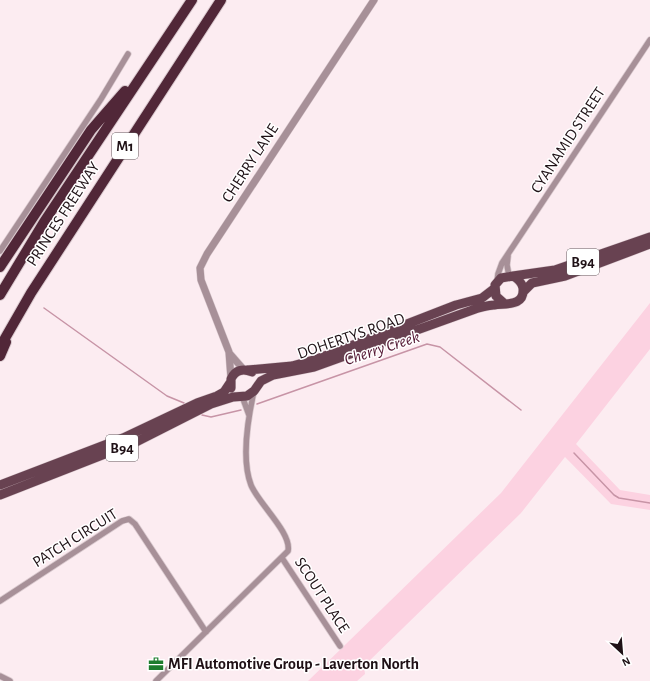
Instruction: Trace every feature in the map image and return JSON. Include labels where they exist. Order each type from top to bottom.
[{"type":"highway","name":"PRINCES FREEWAY","points":[[0,295],[44,222],[192,0]]},
{"type":"highway","name":"PRINCES FREEWAY","points":[[0,347],[30,293],[221,0]]},
{"type":"highway","name":"PRINCES FREEWAY","points":[[0,267],[91,130],[155,56]]},
{"type":"highway","points":[[0,288],[44,222]]},
{"type":"highway","points":[[0,356],[30,293]]},
{"type":"main road","name":"B94","points":[[496,285],[500,278],[555,270],[650,237]]},
{"type":"main road","name":"B94","points":[[505,304],[517,302],[523,292],[532,283],[565,276],[650,244]]},
{"type":"main road","points":[[511,276],[520,281],[523,292]]},
{"type":"main road","points":[[496,285],[498,300],[505,304]]},
{"type":"main road","name":"DOHERTYS ROAD","points":[[246,370],[292,366],[317,359],[447,309],[482,298],[496,285]]},
{"type":"main road","name":"DOHERTYS ROAD","points":[[255,390],[261,381],[273,375],[314,367],[478,308],[505,304]]},
{"type":"main road","name":"B94","points":[[0,485],[152,425],[217,396],[224,392],[236,372],[246,370]]},
{"type":"main road","points":[[246,370],[255,376],[255,390]]},
{"type":"main road","points":[[230,381],[232,390],[241,396]]},
{"type":"main road","name":"B94","points":[[0,495],[138,441],[211,404],[241,396],[247,396],[255,390]]},
{"type":"street","name":"CHERRY LANE","points":[[230,381],[229,352],[201,280],[200,273],[202,263],[374,0]]},
{"type":"street","name":"CYANAMID STREET","points":[[496,285],[499,268],[650,40]]},
{"type":"street","points":[[0,251],[101,99],[128,54]]},
{"type":"street","points":[[509,254],[507,265],[511,276]]},
{"type":"street","name":"CHERRY LANE","points":[[229,352],[246,370]]},
{"type":"street","points":[[156,681],[288,551],[289,543],[252,486],[246,464],[249,415],[255,390]]},
{"type":"street","points":[[241,396],[249,415]]},
{"type":"street","name":"PATCH CIRCUIT","points":[[0,601],[122,521],[129,519],[135,524],[206,632]]},
{"type":"street","name":"SCOUT PLACE","points":[[282,558],[340,646]]},
{"type":"street","points":[[0,676],[10,681]]},
{"type":"shaded area","points":[[650,303],[650,349],[576,444],[620,490],[650,495],[650,510],[611,504],[565,457],[521,513],[364,666],[365,674],[357,681],[308,681],[501,493]]},
{"type":"waterway","name":"Cherry Creek","points":[[44,308],[167,396],[184,403]]},
{"type":"waterway","name":"Cherry Creek","points":[[257,404],[427,344],[440,347],[521,410]]},
{"type":"waterway","name":"Cherry Creek","points":[[202,415],[211,417],[241,410]]},
{"type":"waterway","name":"Cherry Creek","points":[[574,453],[614,495],[619,498],[650,503]]},
{"type":"place","name":"MFI Automotive Group - Laverton North","points":[[156,664]]}]
